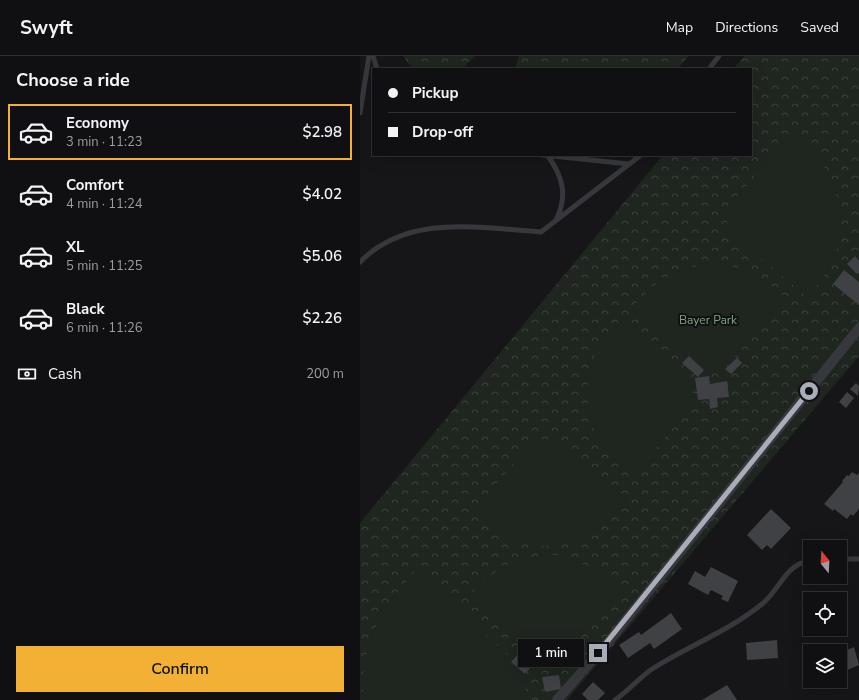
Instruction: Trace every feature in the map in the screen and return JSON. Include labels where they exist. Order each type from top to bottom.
[{"type":"street","points":[[557,700],[609,641],[859,328]]},
{"type":"lane","points":[[360,113],[369,56]]},
{"type":"lane","points":[[373,56],[378,68]]},
{"type":"lane","points":[[710,68],[719,56]]},
{"type":"lane","points":[[547,156],[558,170],[562,186],[562,204],[556,221]]},
{"type":"lane","points":[[555,156],[629,164]]},
{"type":"lane","points":[[360,262],[391,240],[419,230],[449,225],[541,232],[640,156]]},
{"type":"lane","points":[[847,559],[859,558]]},
{"type":"lane","points":[[615,700],[651,670],[752,612],[776,591],[785,576],[792,569],[803,562]]},
{"type":"green space","points":[[403,56],[475,56],[463,68],[412,68]]},
{"type":"green space","points":[[519,56],[689,56],[678,68],[515,68]]},
{"type":"green space","name":"Bayer Park","points":[[744,56],[859,56],[859,356],[567,700],[360,700],[360,523],[662,156],[752,156],[752,68],[734,68]]},
{"type":"green space","points":[[791,133],[814,153],[827,172],[833,184],[840,212],[839,240],[835,254],[825,274],[808,297],[729,231],[725,211]]},
{"type":"green space","points":[[716,264],[736,267],[753,274],[785,297],[724,369],[704,370],[631,309],[649,290],[668,276],[679,271],[702,265]]},
{"type":"green space","points":[[620,322],[692,383],[694,403],[633,475],[611,455],[605,447],[598,436],[589,413],[587,388],[592,363],[597,351],[605,339]]},
{"type":"green space","points":[[554,439],[627,500],[615,513],[601,525],[572,541],[556,545],[540,545],[523,542],[505,535],[484,521],[473,511],[535,440]]},
{"type":"green space","points":[[553,555],[582,563],[606,578],[621,591],[557,661],[538,661],[467,598],[486,579],[505,566],[527,558]]},
{"type":"green space","points":[[416,570],[525,671],[526,695],[521,700],[363,700],[365,663],[375,629],[393,599]]},
{"type":"building","points":[[855,256],[859,261],[859,273],[857,274],[847,264]]},
{"type":"building","points":[[844,270],[859,282],[859,305],[833,284]]},
{"type":"building","points":[[689,356],[704,370],[698,377],[682,363]]},
{"type":"building","points":[[737,358],[742,363],[731,374],[725,369]]},
{"type":"building","points":[[709,376],[710,384],[727,381],[729,397],[717,398],[718,407],[710,409],[709,399],[698,400],[695,378]]},
{"type":"building","points":[[856,383],[859,386],[858,396],[850,389]]},
{"type":"building","points":[[847,392],[854,398],[846,408],[839,402]]},
{"type":"building","points":[[852,472],[857,475],[859,473],[859,509],[853,516],[851,514],[847,519],[834,509],[833,511],[824,504],[843,482],[842,481],[847,475],[849,476]]},
{"type":"building","points":[[771,509],[791,528],[771,549],[767,545],[762,550],[747,535]]},
{"type":"building","points":[[711,567],[738,581],[728,602],[721,599],[723,596],[711,590],[708,595],[688,584],[695,571],[705,577]]},
{"type":"building","points":[[671,613],[682,629],[654,649],[650,643],[628,658],[619,645],[639,632],[641,635]]},
{"type":"building","points":[[777,640],[778,658],[747,660],[746,643]]},
{"type":"building","points":[[854,647],[859,665],[847,670],[847,650]]},
{"type":"building","points":[[523,649],[536,661],[525,674],[511,662]]},
{"type":"building","points":[[559,675],[561,689],[545,692],[542,677]]},
{"type":"building","points":[[593,682],[605,693],[598,700],[588,700],[582,694]]},
{"type":"building","points":[[727,685],[737,700],[702,700]]},
{"type":"route","points":[[598,653],[809,391]]}]
